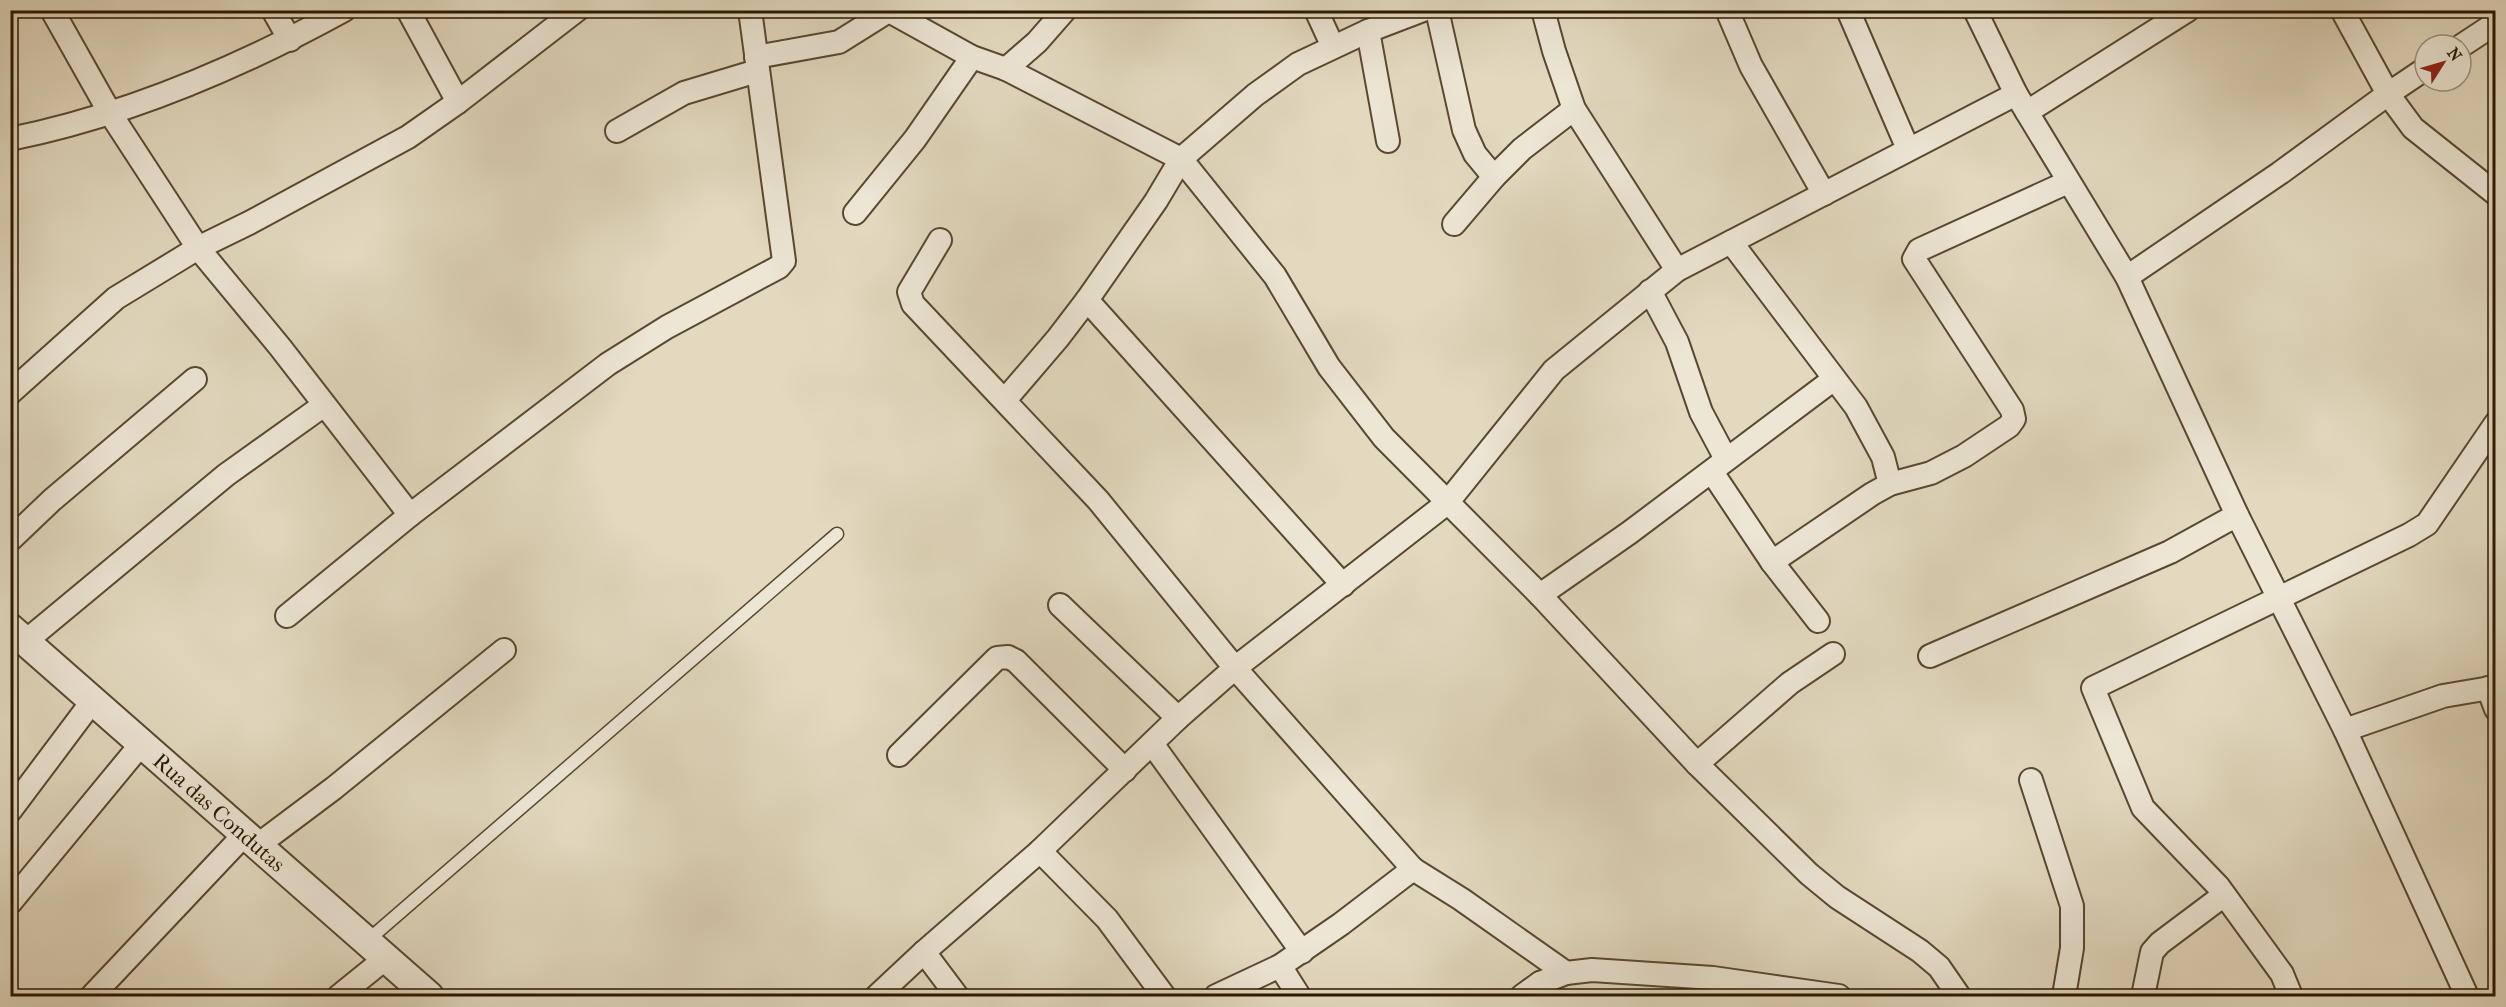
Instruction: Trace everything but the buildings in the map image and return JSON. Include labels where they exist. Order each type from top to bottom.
[{"type":"street","points":[[52,10],[110,113],[198,248],[280,347],[410,515]]},
{"type":"street","points":[[273,10],[290,40]]},
{"type":"street","points":[[10,139],[110,113],[251,58],[290,40],[344,10]]},
{"type":"street","points":[[408,10],[458,102]]},
{"type":"street","points":[[10,393],[116,298],[198,248],[408,137],[458,102],[577,10]]},
{"type":"street","points":[[286,616],[410,515],[608,364],[667,327],[779,267],[784,261],[750,10]]},
{"type":"street","points":[[1006,69],[1037,42],[1065,10]]},
{"type":"street","points":[[1316,10],[1333,47]]},
{"type":"street","points":[[1005,400],[1087,300],[1156,201],[1181,159],[1276,79],[1298,64],[1368,31],[1423,10]]},
{"type":"street","points":[[1437,10],[1464,130],[1475,154],[1494,177]]},
{"type":"street","points":[[1544,10],[1554,51],[1574,109],[1677,270]]},
{"type":"street","points":[[1727,10],[1751,66],[1824,195]]},
{"type":"street","points":[[1848,10],[1908,148]]},
{"type":"street","points":[[1976,10],[2022,103],[2127,277],[2236,515],[2345,729],[2467,996]]},
{"type":"street","points":[[877,996],[1040,851],[1178,718],[1235,668],[1447,503],[1554,370],[1677,270],[1824,195],[1908,148],[2022,103],[2188,10]]},
{"type":"street","points":[[2342,10],[2388,94],[2413,128],[2496,194]]},
{"type":"street","points":[[617,131],[684,93],[756,64],[839,42],[889,11],[972,57],[1006,69],[1181,159],[1275,276],[1329,367],[1384,438],[1540,595],[1697,764],[1809,874],[1837,897],[1920,951],[1939,967],[1959,996]]},
{"type":"street","points":[[2473,38],[2496,23]]},
{"type":"street","points":[[1368,31],[1388,141]]},
{"type":"street","points":[[855,213],[915,139],[972,57]]},
{"type":"street","points":[[2127,277],[2280,173],[2413,77]]},
{"type":"street","points":[[1454,224],[1522,148],[1574,109]]},
{"type":"street","points":[[1772,562],[1890,484],[1920,477],[1948,465],[2009,426],[2014,419],[2012,410],[1914,259],[1915,254],[1919,250],[2068,182]]},
{"type":"street","points":[[940,240],[909,292],[913,304],[1098,500],[1235,668],[1413,870],[1461,899],[1566,973]]},
{"type":"street","points":[[1731,242],[1856,407],[1883,457],[1890,484]]},
{"type":"street","points":[[1650,291],[1677,342],[1718,465],[1772,562],[1818,621]]},
{"type":"street","points":[[1087,300],[1342,585]]},
{"type":"street","points":[[10,540],[52,500],[195,379]]},
{"type":"street","points":[[1540,595],[1629,533],[1834,379]]},
{"type":"street","points":[[18,634],[226,475],[324,405]]},
{"type":"street","points":[[2291,996],[2282,974],[2218,886],[2143,808],[2093,688],[2409,535],[2427,524],[2496,423]]},
{"type":"street","points":[[1930,656],[2170,552],[2236,515]]},
{"type":"street","points":[[1060,605],[1178,718]]},
{"type":"street","name":"Rua das Condutas","points":[[18,634],[429,996]]},
{"type":"street","points":[[92,996],[251,840],[334,788],[504,650]]},
{"type":"street","points":[[1697,764],[1790,683],[1833,654]]},
{"type":"street","points":[[899,755],[997,658],[1008,657],[1016,661],[1125,770]]},
{"type":"street","points":[[2345,729],[2443,696],[2492,687],[2496,709]]},
{"type":"street","points":[[10,811],[94,699]]},
{"type":"street","points":[[10,903],[142,743]]},
{"type":"street","points":[[1153,744],[1302,952]]},
{"type":"street","points":[[2031,780],[2072,906],[2072,948],[2064,996]]},
{"type":"street","points":[[1040,851],[1107,919],[1164,996]]},
{"type":"street","points":[[1216,996],[1280,966],[1302,952],[1413,870]]},
{"type":"street","points":[[2143,996],[2152,952],[2160,943],[2224,895]]},
{"type":"street","points":[[339,996],[376,950]]},
{"type":"street","points":[[924,952],[957,996]]},
{"type":"street","points":[[1280,966],[1299,996]]},
{"type":"street","points":[[1522,996],[1544,990],[1566,973],[1592,970],[1713,978],[1766,990],[1839,996]]},
{"type":"lane","points":[[376,950],[837,534]]}]
